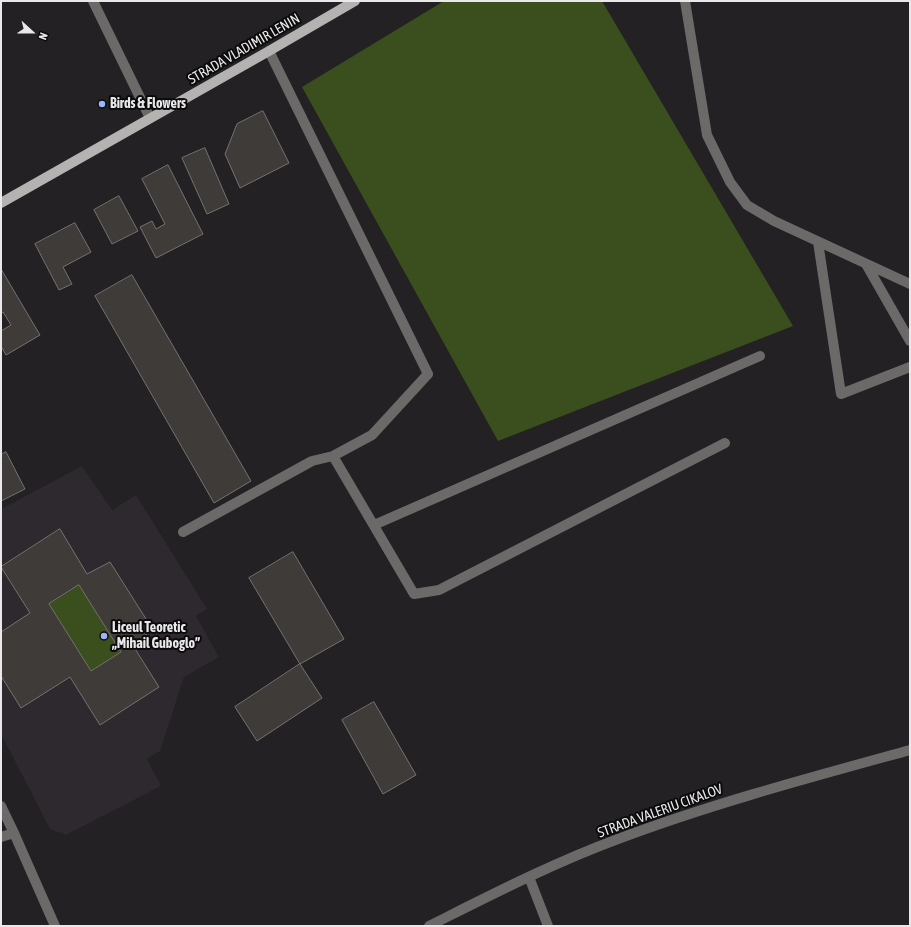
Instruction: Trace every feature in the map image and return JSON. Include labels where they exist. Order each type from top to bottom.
[{"type":"main road","name":"STRADA VLADIMIR LENIN","points":[[1,203],[270,51],[355,1]]},
{"type":"street","points":[[93,1],[150,118]]},
{"type":"street","points":[[685,1],[707,135],[730,182],[747,205],[774,221],[910,284]]},
{"type":"street","points":[[183,532],[312,461],[333,456],[372,435],[428,374],[270,51]]},
{"type":"street","points":[[818,242],[841,394],[910,367]]},
{"type":"street","points":[[866,264],[910,341]]},
{"type":"street","points":[[374,525],[760,356]]},
{"type":"street","points":[[333,456],[414,594],[439,590],[724,443]]},
{"type":"street","name":"STRADA VALERIU CIKALOV","points":[[429,926],[529,877],[617,839],[723,802],[910,750]]},
{"type":"street","points":[[1,806],[55,926]]},
{"type":"street","points":[[1,837],[14,833]]},
{"type":"street","points":[[529,877],[548,926]]},
{"type":"shaded area","name":"Liceul Teoretic „Mihail Guboglo”","points":[[82,466],[112,510],[136,495],[207,609],[196,616],[219,657],[184,677],[160,751],[147,759],[161,786],[66,835],[50,829],[1,734],[1,509]]},
{"type":"green space","points":[[444,1],[602,1],[793,326],[498,441],[302,87]]},
{"type":"green space","points":[[79,585],[121,652],[91,671],[49,604]]},
{"type":"building","points":[[263,111],[289,163],[240,188],[225,154],[237,124]]},
{"type":"building","points":[[205,148],[229,204],[207,214],[182,158]]},
{"type":"building","points":[[168,165],[203,234],[156,258],[140,227],[152,221],[156,229],[165,224],[142,179]]},
{"type":"building","points":[[119,196],[138,231],[112,244],[94,210]]},
{"type":"building","points":[[75,223],[91,252],[63,267],[72,284],[59,290],[35,244]]},
{"type":"building","points":[[1,269],[40,335],[6,355],[1,346],[1,331],[11,325],[3,312],[1,313]]},
{"type":"building","points":[[132,275],[251,481],[214,503],[95,296]]},
{"type":"building","points":[[6,452],[25,489],[1,501],[1,455]]},
{"type":"building","points":[[60,529],[87,574],[110,562],[153,630],[132,644],[159,687],[100,725],[70,677],[21,708],[1,676],[1,632],[30,613],[1,567]],"holes":[[[79,585],[121,652],[91,671],[49,604]]]},
{"type":"building","points":[[293,552],[344,639],[300,664],[249,578]]},
{"type":"building","points":[[300,664],[322,698],[257,741],[235,707]]},
{"type":"building","points":[[374,702],[416,775],[383,794],[342,720]]},
{"type":"place","name":"Birds & Flowers","points":[[102,104]]},
{"type":"place","name":"Liceul Teoretic „Mihail Guboglo”","points":[[104,636]]}]
